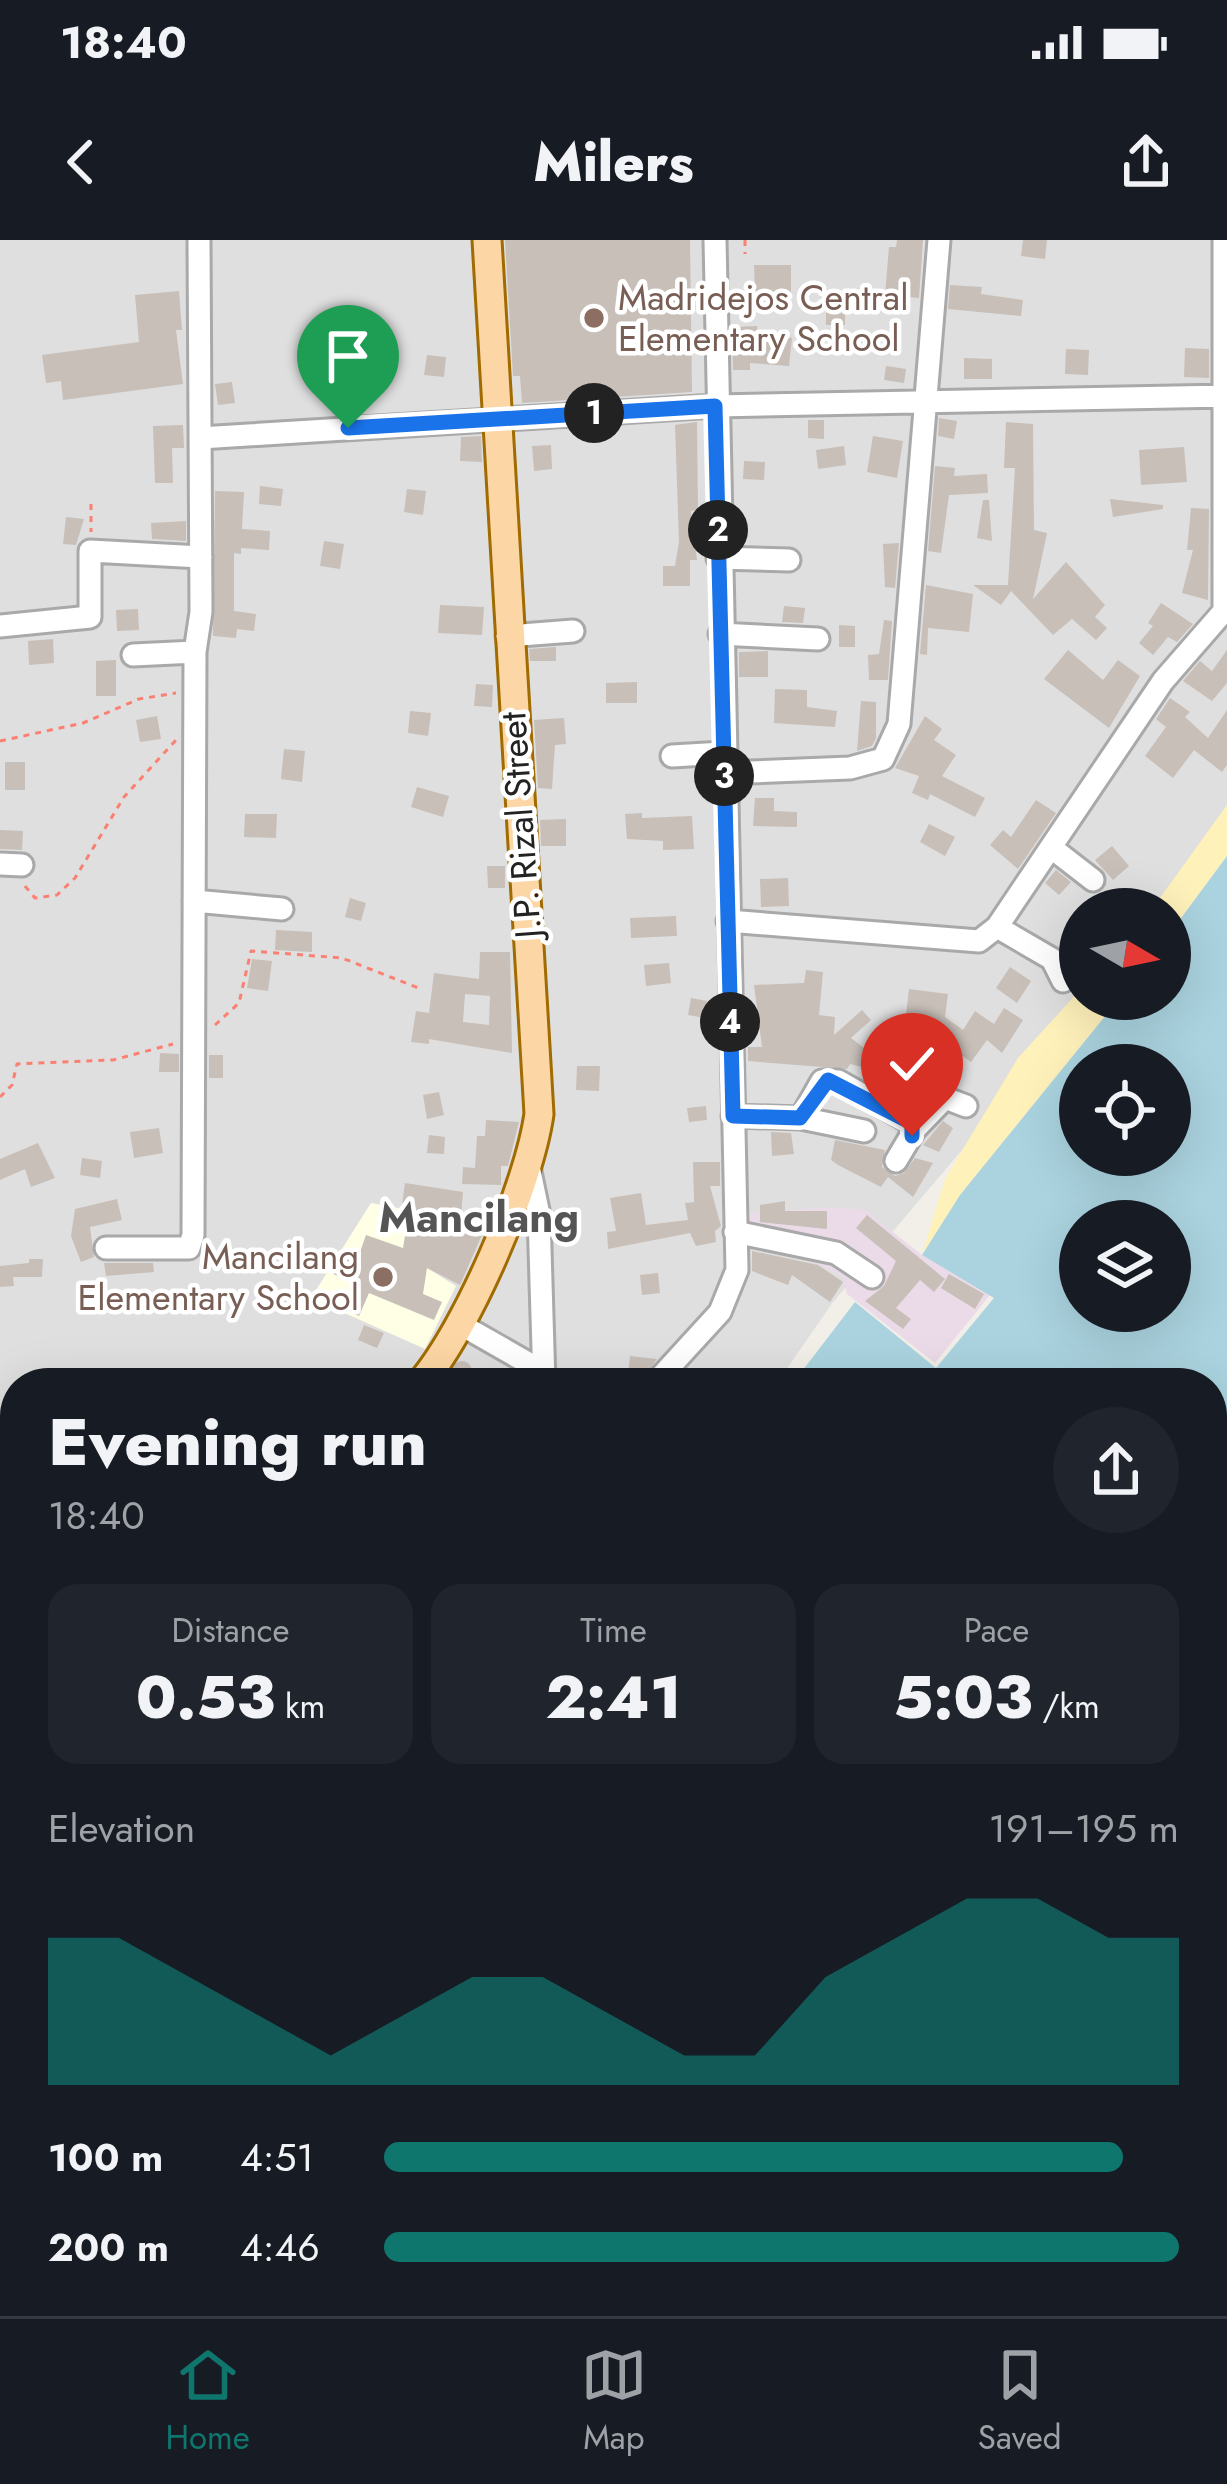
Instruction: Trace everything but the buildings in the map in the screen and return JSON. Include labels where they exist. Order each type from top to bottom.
[{"type":"main road","name":"J.P. Rizal Street","points":[[430,1368],[458,1323],[528,1162],[539,1080],[507,637],[487,240]]},
{"type":"street","points":[[106,1248],[189,1248],[195,652],[201,557],[199,240]]},
{"type":"street","points":[[670,1368],[720,1312],[737,1270],[718,558],[715,240]]},
{"type":"street","points":[[672,756],[850,768],[884,759],[899,724],[939,240]]},
{"type":"street","points":[[728,921],[979,941],[997,927],[1163,681],[1223,611],[1224,240]]},
{"type":"street","points":[[200,438],[715,406],[1226,396]]},
{"type":"street","points":[[0,626],[90,617],[89,551],[201,557]]},
{"type":"street","points":[[718,558],[789,560]]},
{"type":"street","points":[[507,637],[573,632]]},
{"type":"street","points":[[720,634],[818,639]]},
{"type":"street","points":[[133,655],[195,652]]},
{"type":"street","points":[[1053,849],[1094,880]]},
{"type":"street","points":[[194,901],[282,910]]},
{"type":"street","points":[[997,927],[1052,959],[1059,973]]},
{"type":"street","points":[[800,1118],[828,1080],[915,1129]]},
{"type":"street","points":[[896,1161],[915,1129],[946,1098],[966,1106]]},
{"type":"street","points":[[733,1116],[800,1118],[864,1131]]},
{"type":"street","points":[[528,1162],[539,1215],[543,1368]]},
{"type":"street","points":[[735,1232],[836,1253],[872,1276]]},
{"type":"street","points":[[458,1323],[529,1368]]},
{"type":"path","points":[[745,240],[746,254]]},
{"type":"path","points":[[89,551],[91,504]]},
{"type":"path","points":[[0,741],[83,723],[139,699],[195,690]]},
{"type":"path","points":[[11,864],[26,894],[35,898],[57,895],[75,878],[124,797],[195,723]]},
{"type":"path","points":[[0,1096],[12,1085],[17,1064],[113,1060],[193,1037],[239,1003],[251,951],[342,958],[421,989]]},
{"type":"shaded area","points":[[0,240],[1227,240],[1227,822],[1176,888],[1059,888],[1059,1020],[1072,1020],[833,1302],[787,1368],[0,1368]]},
{"type":"shaded area","name":"Mancilang Elementary School","points":[[371,1203],[451,1218],[427,1268],[456,1286],[425,1349],[311,1298]]},
{"type":"shaded area","points":[[833,1207],[865,1210],[922,1255],[990,1295],[935,1363],[847,1294],[842,1276],[744,1229],[745,1214]]},
{"type":"sand","points":[[1227,805],[1227,856],[1191,905],[1191,888],[1167,888]]},
{"type":"sand","points":[[1059,1013],[1059,1020],[1102,1020],[1082,1044],[1059,1044],[1059,1073],[960,1195],[922,1255],[945,1179],[1018,1058]]},
{"type":"water","points":[[1227,856],[1227,1368],[936,1368],[994,1298],[922,1255],[960,1195],[1059,1073],[1059,1176],[1191,1176],[1191,1044],[1082,1044],[1102,1020],[1191,1020],[1191,905]]},
{"type":"water","points":[[855,1302],[936,1368],[804,1368]]},
{"type":"place","name":"Madridejos Central Elementary School","points":[[594,318]]},
{"type":"place","name":"Mancilang Elementary School","points":[[383,1277]]},
{"type":"district","name":"Mancilang","points":[[479,1217]]},
{"type":"route","points":[[348,428],[715,406],[733,1116],[800,1118],[822,1081],[838,1081],[912,1123],[912,1136]]}]
